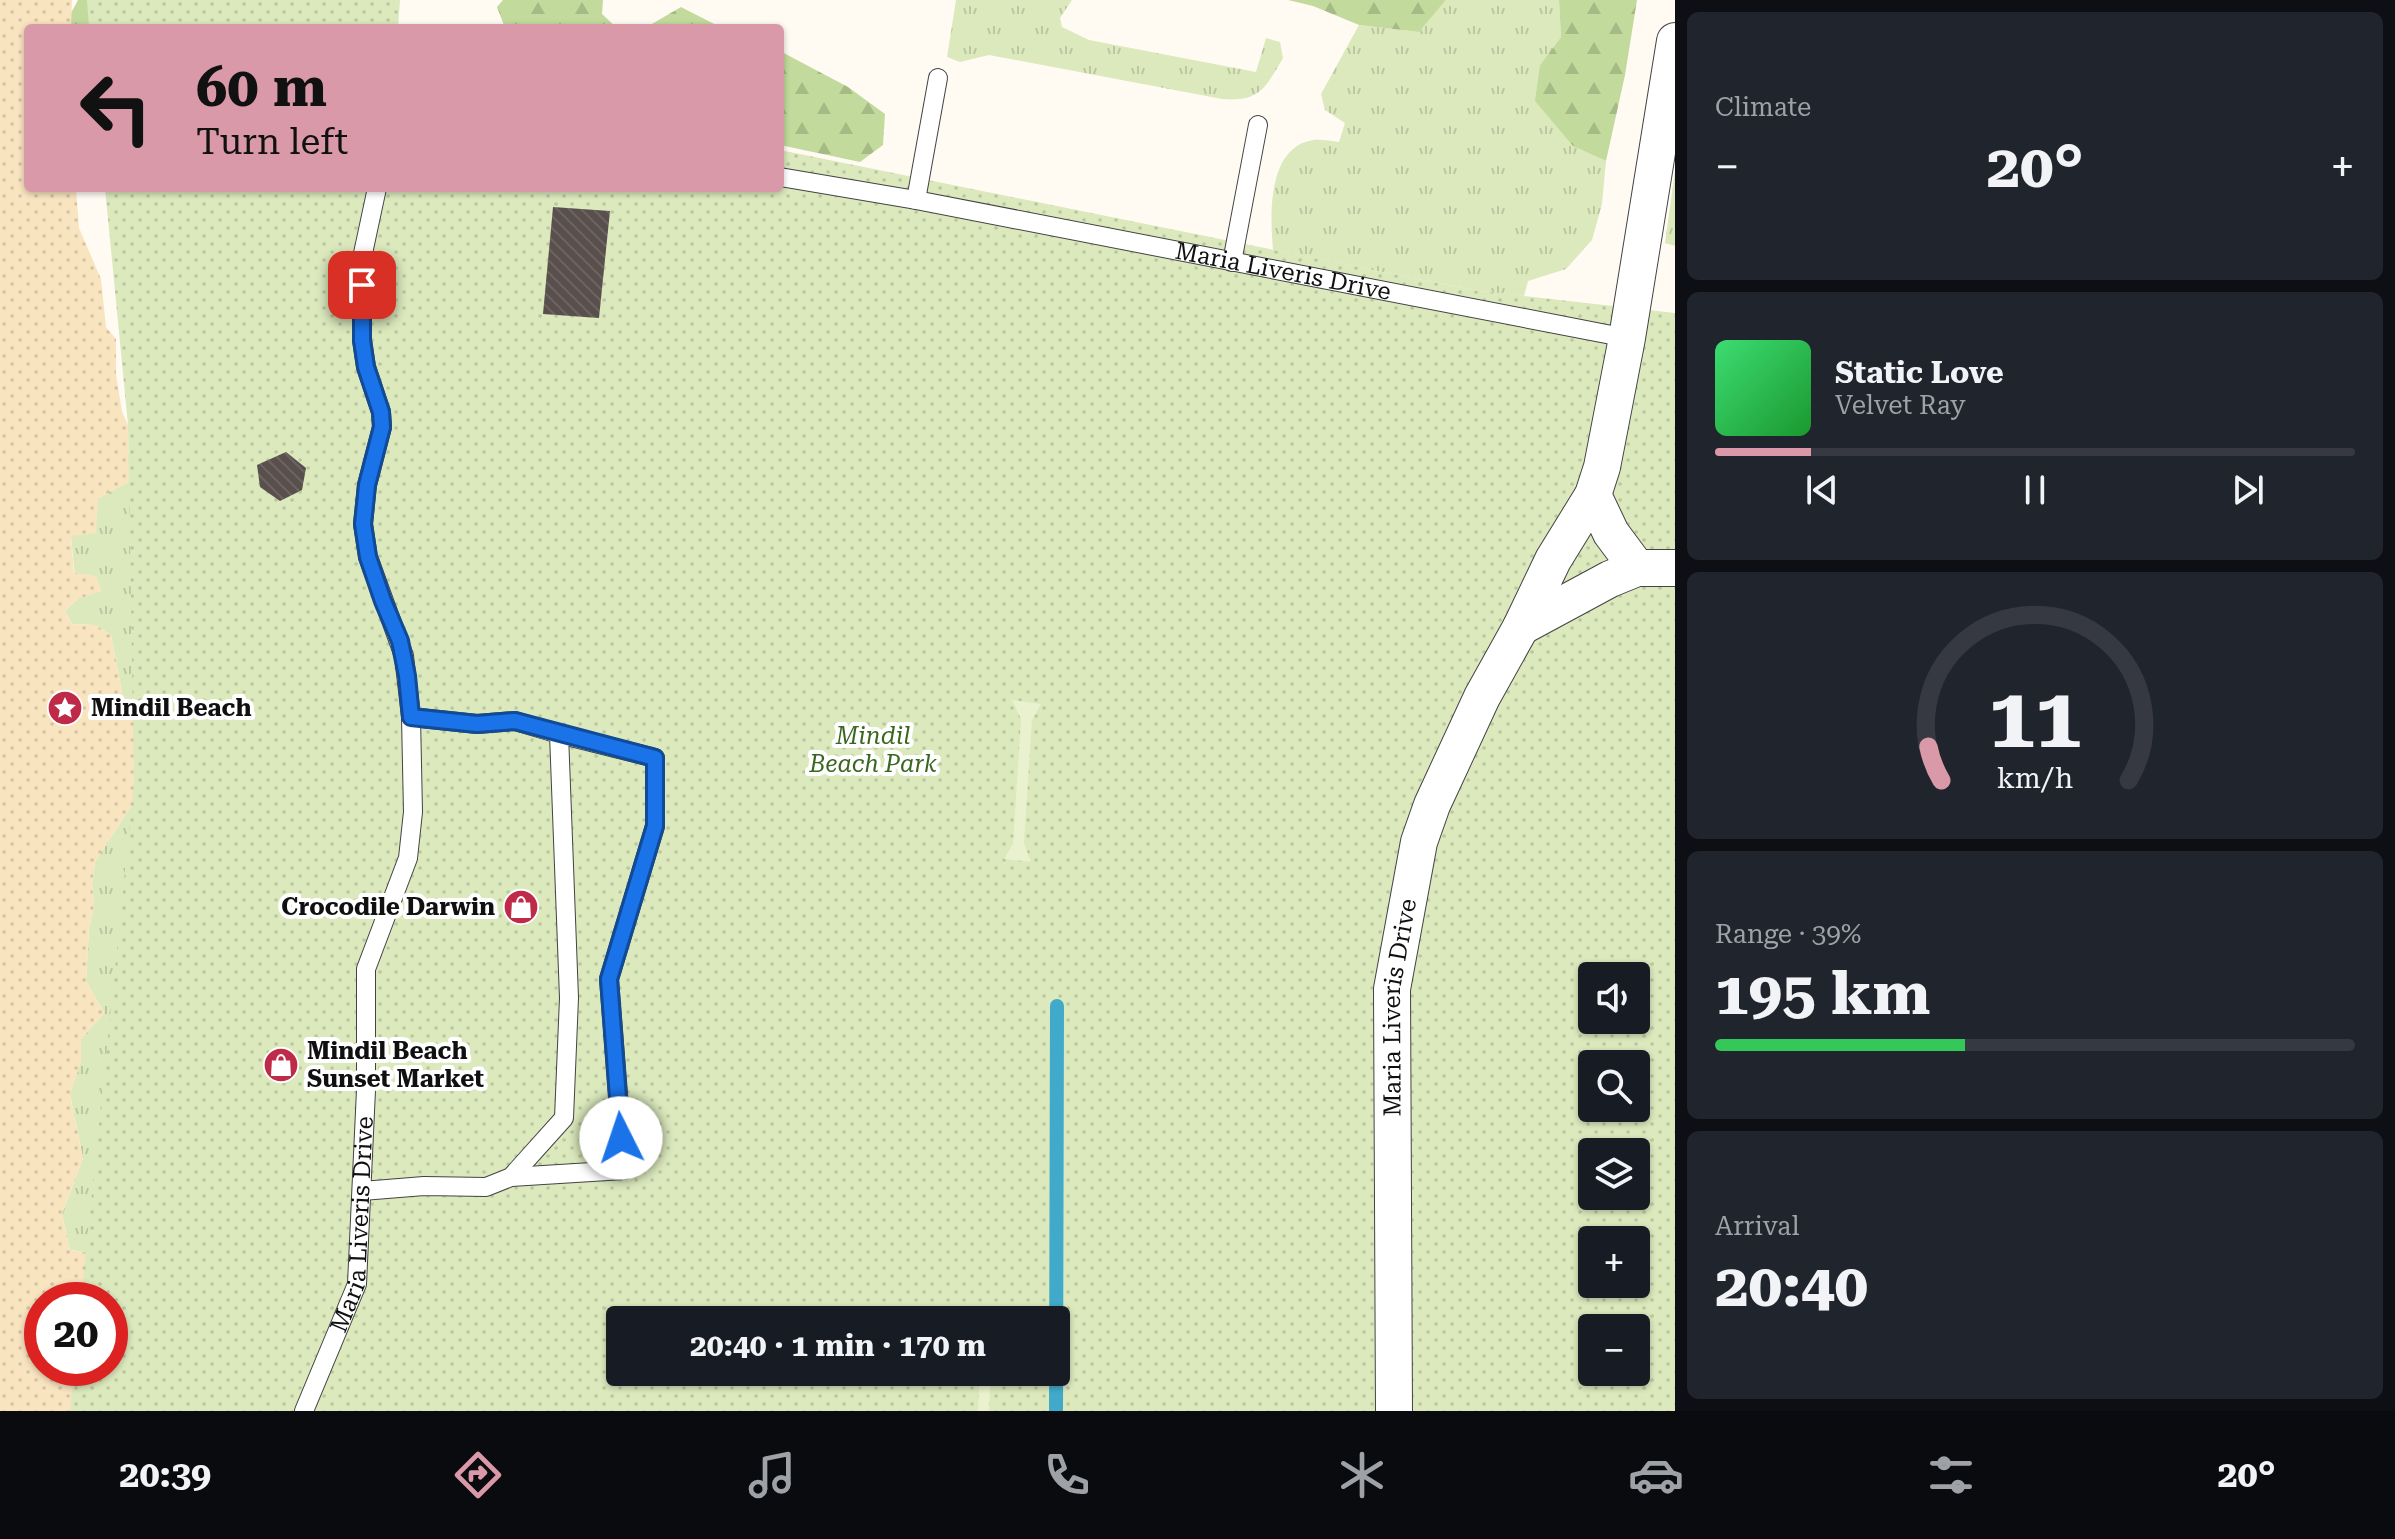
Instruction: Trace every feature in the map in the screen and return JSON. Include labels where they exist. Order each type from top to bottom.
[{"type":"street","points":[[1627,338],[1675,41]]},
{"type":"street","name":"Maria Liveris Drive","points":[[1394,1411],[1392,989],[1419,842],[1432,805],[1482,697],[1548,570],[1593,495],[1602,467],[1627,338]]},
{"type":"street","points":[[1593,495],[1611,533],[1637,568]]},
{"type":"street","points":[[1521,627],[1610,579],[1637,568],[1675,568]]},
{"type":"lane","points":[[916,200],[938,78]]},
{"type":"lane","points":[[1232,262],[1258,125]]},
{"type":"lane","name":"Maria Liveris Drive","points":[[784,178],[916,200],[1627,338]]},
{"type":"lane","name":"Maria Liveris Drive","points":[[304,1411],[357,1284],[366,1090],[366,969],[408,858],[413,812],[407,676],[400,641],[368,557],[363,524],[367,485],[382,427],[362,340],[362,258],[376,192]]},
{"type":"lane","points":[[362,1191],[424,1186],[486,1187],[511,1177],[624,1170],[609,979],[655,826],[655,758],[515,721],[477,724],[411,717]]},
{"type":"lane","points":[[511,1177],[564,1118],[569,998],[559,734]]},
{"type":"green space","points":[[78,0],[161,0],[164,24],[65,24]]},
{"type":"green space","points":[[87,0],[400,0],[398,24],[89,24]]},
{"type":"green space","points":[[503,0],[603,0],[602,14],[613,24],[503,24],[497,7]]},
{"type":"green space","points":[[956,0],[1072,0],[1060,18],[1062,27],[1089,40],[1256,72],[1266,38],[1280,42],[1283,58],[1260,91],[1253,96],[1235,99],[989,55],[960,62],[947,57]]},
{"type":"green space","points":[[1288,0],[1446,0],[1419,32],[1359,25],[1313,6]]},
{"type":"green space","points":[[1446,0],[1559,0],[1561,37],[1540,65],[1573,146],[1606,161],[1602,204],[1592,240],[1566,269],[1528,281],[1524,296],[1472,290],[1273,250],[1272,202],[1279,169],[1287,155],[1298,145],[1313,140],[1339,142],[1345,123],[1325,110],[1321,94],[1359,25],[1419,32]]},
{"type":"green space","points":[[1559,0],[1637,0],[1606,161],[1573,146],[1535,101],[1540,65],[1561,37]]},
{"type":"green space","points":[[681,7],[714,24],[652,24]]},
{"type":"green space","points":[[784,53],[848,87],[885,114],[883,145],[860,162],[784,146]]},
{"type":"green space","name":"Mindil Beach Park","points":[[784,151],[1472,290],[1675,313],[1675,1411],[70,1411],[72,1386],[128,1386],[128,1282],[83,1282],[134,782],[128,425],[105,192],[784,192]]},
{"type":"green space","points":[[1675,171],[1675,246],[1665,243]]},
{"type":"green space","points":[[210,450],[139,718],[123,698],[111,635],[95,625],[72,624],[65,611],[77,599],[71,536],[98,499],[127,481],[128,454]]},
{"type":"green space","points":[[1012,700],[1041,704],[1032,720],[1024,843],[1031,862],[1004,859],[1013,844],[1021,719]]},
{"type":"green space","points":[[133,803],[176,1265],[70,1250],[62,1214],[83,1158],[69,1090],[81,1062],[81,1039],[104,1013],[86,981],[95,862]]},
{"type":"green space","points":[[979,1386],[990,1386],[989,1411],[978,1411]]},
{"type":"sand","name":"Mindil Beach","points":[[0,0],[72,0],[71,24],[24,24],[24,192],[76,192],[79,228],[101,279],[106,327],[116,339],[116,374],[122,412],[128,425],[129,482],[98,499],[96,533],[71,536],[74,573],[96,576],[102,591],[77,599],[65,611],[72,624],[95,625],[111,635],[123,698],[151,740],[133,803],[95,862],[86,981],[104,1013],[81,1039],[81,1062],[70,1095],[83,1158],[62,1214],[70,1250],[103,1255],[107,1282],[24,1282],[24,1386],[84,1386],[78,1411],[0,1411]]},
{"type":"building","points":[[553,207],[610,211],[599,318],[543,314]]},
{"type":"building","points":[[286,452],[306,468],[302,490],[280,501],[260,487],[257,465]]},
{"type":"waterway","points":[[1056,1411],[1057,1006]]},
{"type":"place","name":"Mindil Beach","points":[[65,708]]},
{"type":"place","name":"Crocodile Darwin","points":[[521,907]]},
{"type":"place","name":"Mindil Beach Sunset Market","points":[[281,1065]]},
{"type":"route","points":[[362,285],[362,340],[382,427],[367,485],[363,524],[368,557],[400,641],[411,717],[477,724],[515,721],[655,758],[655,826],[609,979],[621,1138]]}]
